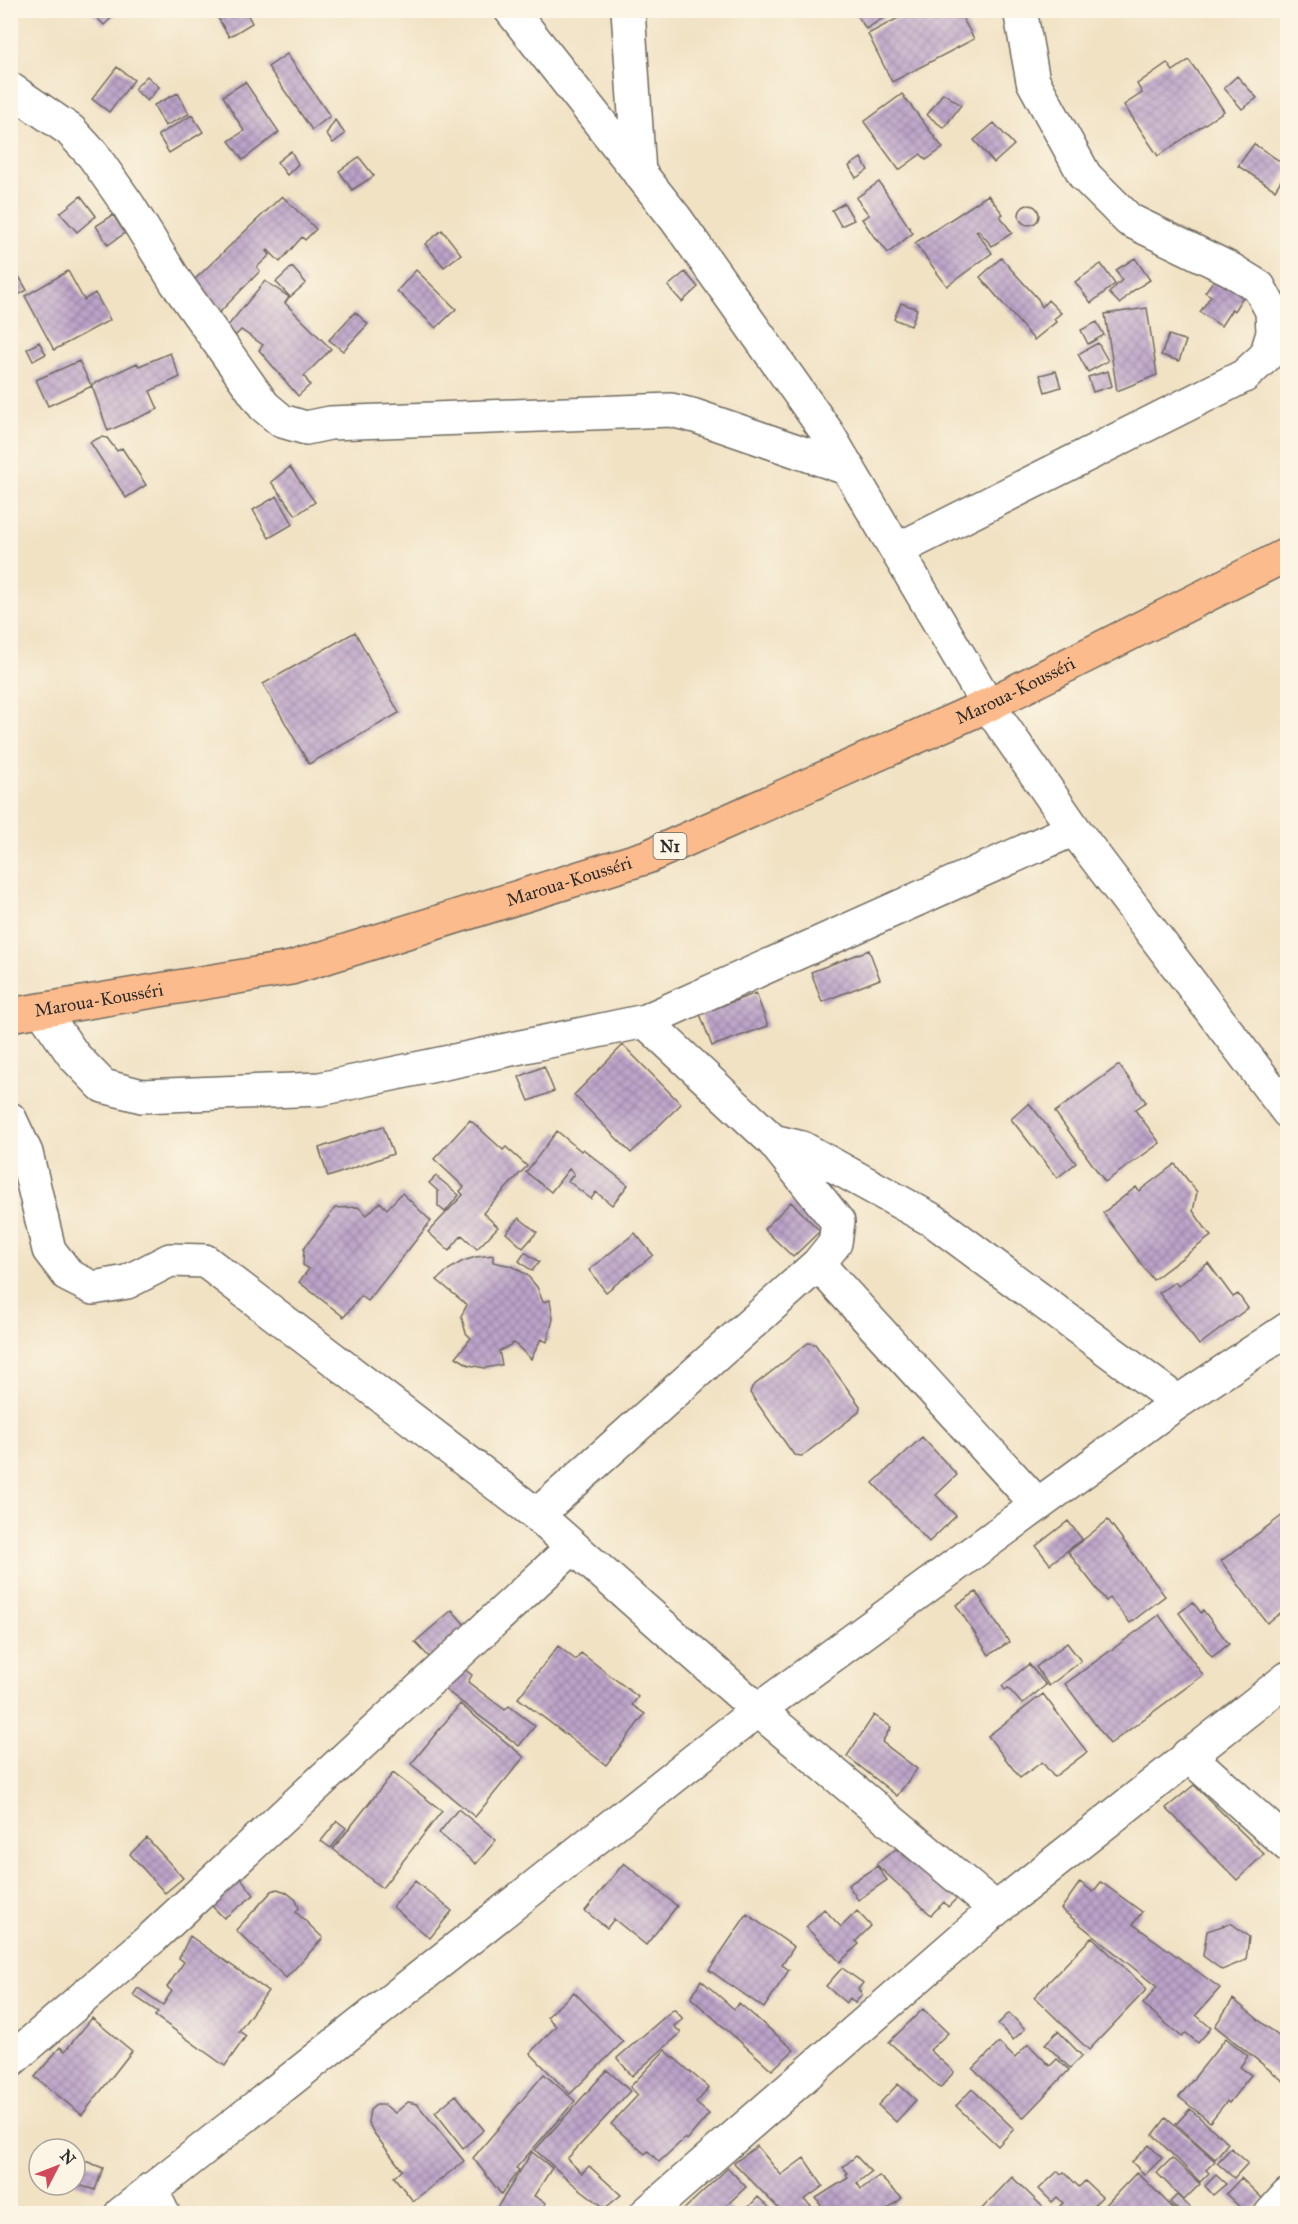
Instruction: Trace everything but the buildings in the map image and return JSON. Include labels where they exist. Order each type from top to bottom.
[{"type":"highway","name":"Maroua-Kousséri","points":[[10,1015],[291,968],[635,860],[988,705],[1287,554]]},
{"type":"street","points":[[511,10],[682,229],[826,431],[988,705],[1074,829],[1287,1112]]},
{"type":"street","points":[[628,10],[639,173]]},
{"type":"street","points":[[897,550],[1244,376],[1266,356],[1273,333],[1272,311],[1259,288],[1230,269],[1129,220],[1085,176],[1033,81],[1020,10]]},
{"type":"street","points":[[10,89],[70,130],[93,155],[128,205],[176,282],[264,406],[282,421],[306,428],[330,423],[670,410],[695,416],[849,469]]},
{"type":"street","points":[[42,1010],[74,1056],[103,1086],[142,1096],[320,1089],[645,1021],[1074,829]]},
{"type":"street","points":[[537,1515],[818,1264],[835,1243],[838,1222],[773,1141],[645,1021]]},
{"type":"street","points":[[10,1119],[18,1157],[49,1250],[69,1276],[93,1288],[127,1282],[170,1260],[205,1261],[537,1515],[758,1710],[996,1909]]},
{"type":"street","points":[[773,1141],[802,1148],[934,1221],[1178,1402]]},
{"type":"street","points":[[818,1264],[1037,1504]]},
{"type":"street","points":[[121,2214],[157,2201],[758,1710],[1178,1402],[1287,1329]]},
{"type":"street","points":[[10,2061],[153,1937],[573,1547]]},
{"type":"street","points":[[646,2214],[996,1909],[1287,1678]]},
{"type":"street","points":[[1188,1755],[1287,1845]]},
{"type":"street","points":[[1271,2214],[1287,2195]]}]
